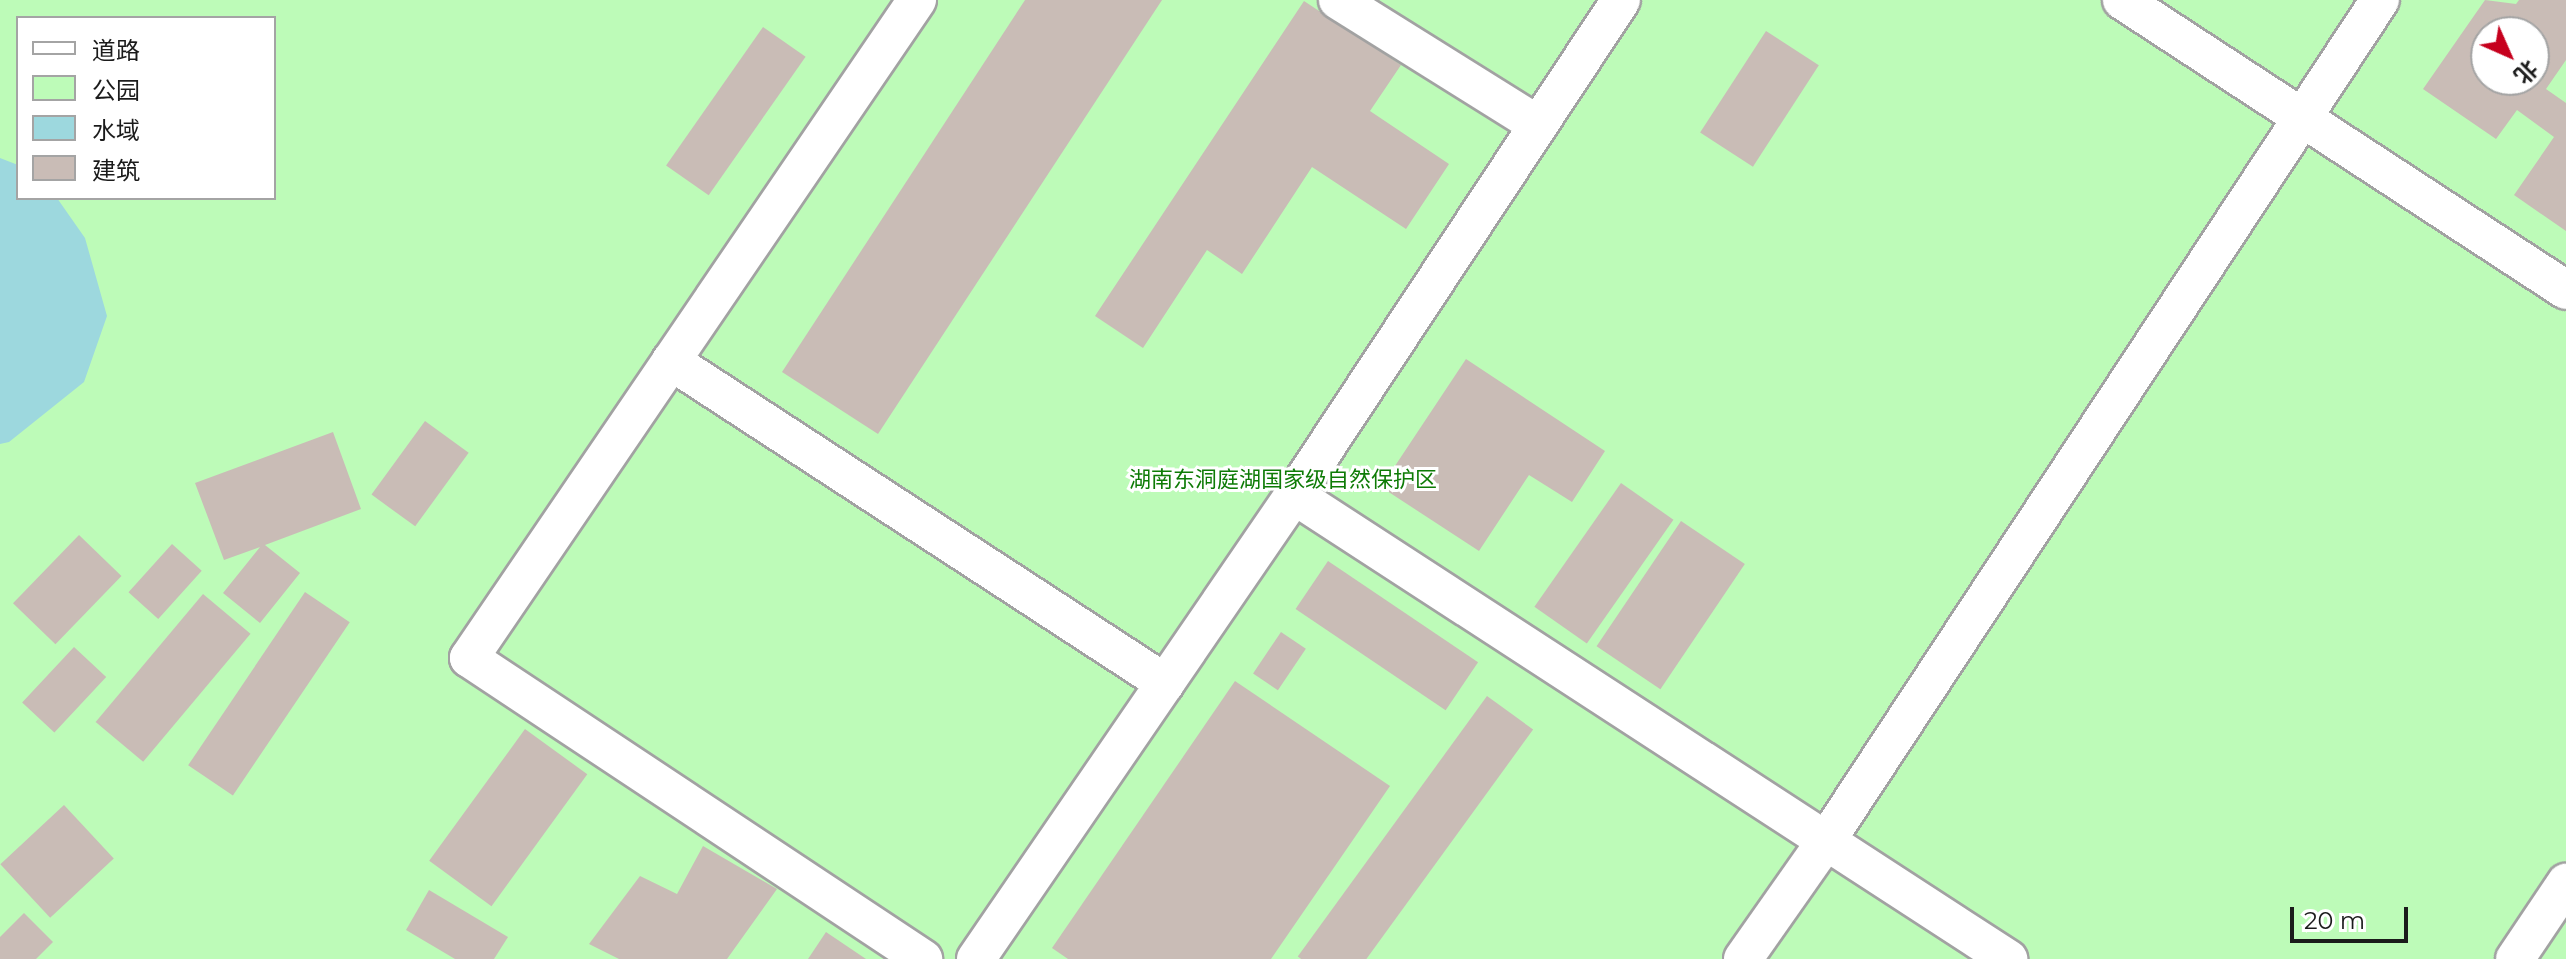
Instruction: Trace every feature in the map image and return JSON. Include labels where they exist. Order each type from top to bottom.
[{"type":"street","points":[[917,0],[469,658],[923,959]]},
{"type":"street","points":[[1338,0],[1538,125]]},
{"type":"street","points":[[976,959],[1294,495],[1621,0]]},
{"type":"street","points":[[2122,0],[2566,290]]},
{"type":"street","points":[[1743,959],[1826,841],[2380,0]]},
{"type":"street","points":[[671,361],[1165,683]]},
{"type":"street","points":[[1294,495],[2008,959]]},
{"type":"street","points":[[2515,959],[2566,883]]},
{"type":"green space","name":"湖南东洞庭湖国家级自然保护区","points":[[0,0],[2566,0],[2566,959],[0,959]]},
{"type":"water","points":[[0,158],[16,164],[16,200],[58,200],[85,238],[107,316],[84,382],[9,442],[0,444]]},
{"type":"building","points":[[1025,0],[1162,0],[878,434],[782,372]]},
{"type":"building","points":[[2485,0],[2516,4],[2519,0],[2566,0],[2566,60],[2550,83],[2550,16],[2474,16]]},
{"type":"building","points":[[1304,1],[1401,65],[1370,111],[1449,164],[1406,229],[1312,167],[1242,274],[1207,250],[1143,348],[1095,316]]},
{"type":"building","points":[[2470,22],[2470,96],[2550,96],[2550,92],[2566,103],[2566,231],[2514,195],[2554,137],[2517,110],[2496,139],[2423,89]]},
{"type":"building","points":[[763,27],[806,57],[709,195],[666,165]]},
{"type":"building","points":[[1766,31],[1819,65],[1753,167],[1700,132]]},
{"type":"building","points":[[1466,359],[1605,451],[1572,502],[1529,475],[1479,551],[1381,487]]},
{"type":"building","points":[[425,421],[469,453],[415,526],[372,495]]},
{"type":"building","points":[[333,432],[361,509],[265,545],[300,573],[260,623],[223,593],[260,547],[224,560],[195,483]]},
{"type":"building","points":[[1621,483],[1673,520],[1587,643],[1534,607]]},
{"type":"building","points":[[1681,521],[1745,564],[1660,689],[1597,646]]},
{"type":"building","points":[[79,535],[121,576],[55,644],[13,603]]},
{"type":"building","points":[[172,544],[202,571],[158,619],[129,592]]},
{"type":"building","points":[[1328,561],[1478,662],[1446,710],[1296,609]]},
{"type":"building","points":[[305,592],[350,622],[233,795],[188,765]]},
{"type":"building","points":[[203,594],[250,634],[143,762],[96,722]]},
{"type":"building","points":[[1281,632],[1306,649],[1278,690],[1253,673]]},
{"type":"building","points":[[74,647],[106,677],[54,733],[22,703]]},
{"type":"building","points":[[1235,681],[1390,786],[1271,959],[1068,959],[1052,948]]},
{"type":"building","points":[[1487,696],[1533,730],[1366,959],[1298,957]]},
{"type":"building","points":[[525,729],[587,774],[491,906],[429,861]]},
{"type":"building","points":[[64,805],[114,858],[50,918],[0,864]]},
{"type":"building","points":[[703,846],[777,889],[727,959],[619,959],[589,944],[640,876],[677,894]]},
{"type":"building","points":[[429,890],[508,937],[494,959],[455,959],[406,930]]},
{"type":"building","points":[[24,913],[53,942],[36,959],[0,959],[0,937]]},
{"type":"building","points":[[826,932],[866,959],[808,959]]}]
